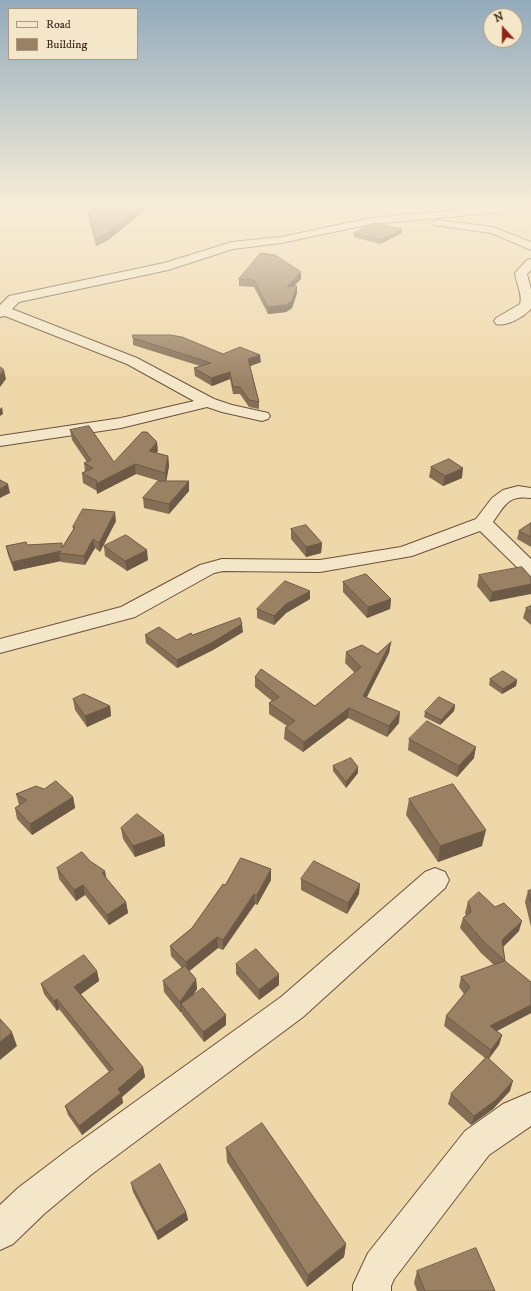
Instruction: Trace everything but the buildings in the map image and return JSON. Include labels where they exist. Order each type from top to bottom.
[{"type":"street","points":[[174,264],[126,276],[23,296],[14,299],[1,311],[132,361],[208,402],[228,409],[262,416]]},
{"type":"street","points":[[501,321],[524,309],[528,304],[528,299],[522,286],[521,273],[531,264]]},
{"type":"street","points":[[0,441],[121,423],[208,402]]},
{"type":"street","points":[[0,646],[128,612],[207,569],[222,564],[320,566],[405,552],[482,523],[498,502],[510,494],[518,492],[531,493]]},
{"type":"street","points":[[482,523],[531,570]]},
{"type":"street","points":[[0,1231],[31,1201],[80,1162],[292,1007],[435,880]]},
{"type":"street","points":[[372,1291],[372,1285],[382,1266],[477,1143],[509,1120],[531,1108]]}]
